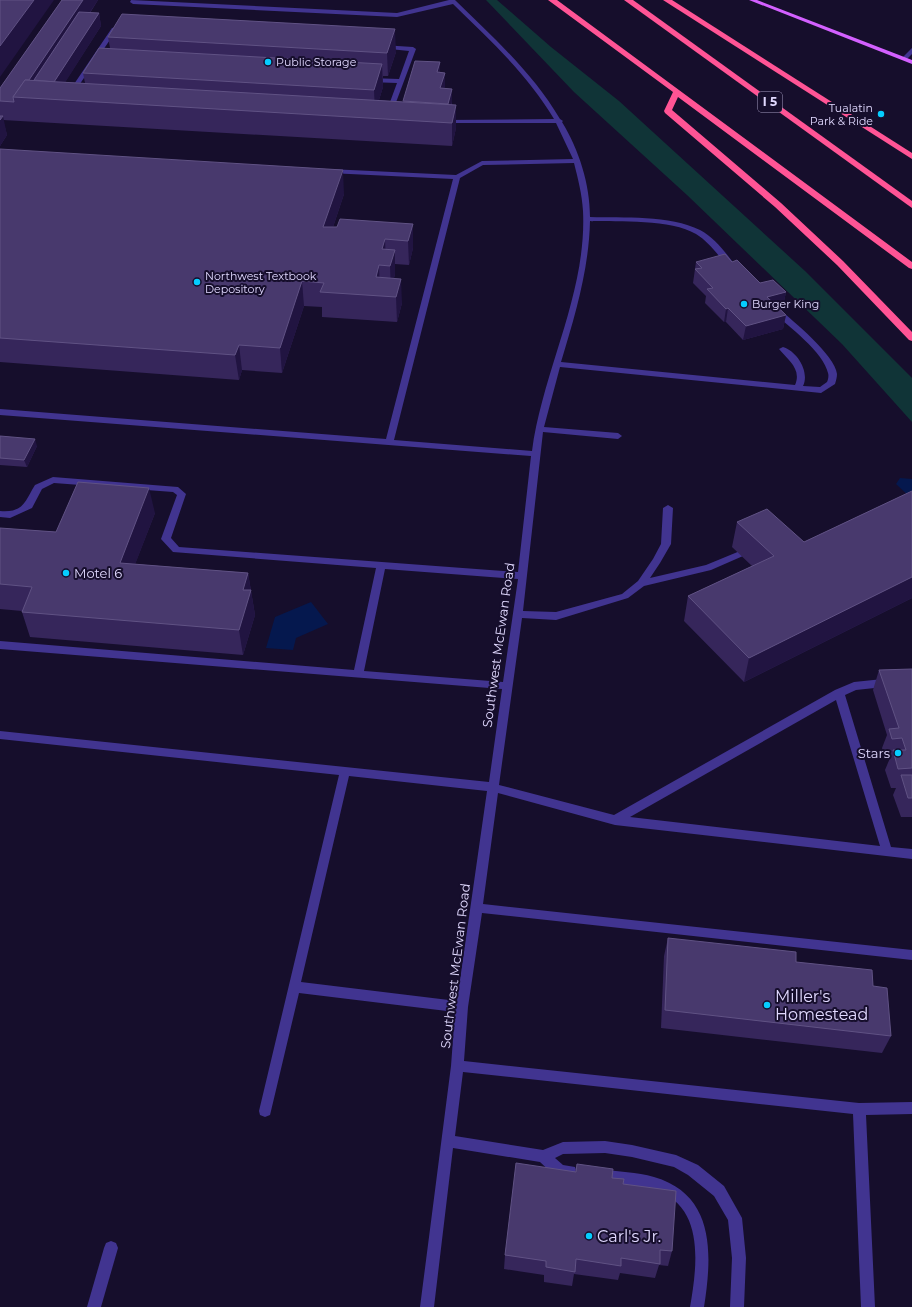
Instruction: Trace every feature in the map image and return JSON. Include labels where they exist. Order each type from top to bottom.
[{"type":"highway","points":[[552,0],[676,93],[766,156],[912,266]]},
{"type":"highway","name":"I 5","points":[[628,0],[912,205]]},
{"type":"highway","points":[[667,0],[912,158]]},
{"type":"highway","points":[[676,93],[668,111],[783,210],[840,263],[912,338]]},
{"type":"main road","points":[[752,0],[912,62]]},
{"type":"street","points":[[134,0],[132,2],[397,16],[452,1]]},
{"type":"street","name":"Southwest McEwan Road","points":[[427,1307],[457,1066],[462,1007],[517,614],[541,416],[578,287],[584,251],[586,219],[584,190],[576,161],[560,121],[532,81],[452,1]]},
{"type":"street","points":[[66,101],[114,29],[122,29]]},
{"type":"street","points":[[374,46],[413,49],[387,119],[394,119]]},
{"type":"street","points":[[904,59],[912,50]]},
{"type":"street","points":[[90,64],[98,65]]},
{"type":"street","points":[[361,79],[401,81]]},
{"type":"street","points":[[438,122],[560,121]]},
{"type":"street","points":[[318,170],[457,177],[482,163],[576,161]]},
{"type":"street","points":[[389,442],[457,177]]},
{"type":"street","points":[[586,219],[658,223],[686,227],[698,232],[735,268]]},
{"type":"street","points":[[557,364],[798,388],[821,390],[827,388],[834,378],[832,369],[825,356],[774,308]]},
{"type":"street","points":[[783,348],[793,356],[802,375],[801,383],[798,388]]},
{"type":"street","points":[[0,412],[536,454]]},
{"type":"street","points":[[540,429],[618,436]]},
{"type":"street","points":[[0,514],[10,514],[30,506],[38,487],[53,480],[175,489],[182,494],[166,539],[176,550],[522,576]]},
{"type":"street","points":[[517,614],[556,616],[625,596],[641,583],[657,562],[666,544],[668,508]]},
{"type":"street","points":[[641,583],[708,568],[740,554]]},
{"type":"street","points":[[358,674],[381,566]]},
{"type":"street","points":[[0,645],[507,686]]},
{"type":"street","points":[[615,820],[839,692],[854,686],[912,680]]},
{"type":"street","points":[[839,692],[887,851]]},
{"type":"street","points":[[0,735],[492,787],[615,820],[912,854]]},
{"type":"street","points":[[265,1111],[345,772]]},
{"type":"street","points":[[477,908],[912,955]]},
{"type":"street","points":[[294,987],[462,1007]]},
{"type":"street","points":[[457,1066],[859,1110],[912,1108]]},
{"type":"street","points":[[859,1110],[868,1307]]},
{"type":"street","points":[[448,1141],[543,1156],[563,1148],[605,1148],[632,1151],[676,1161],[693,1170],[719,1191],[734,1218],[739,1258],[737,1307]]},
{"type":"street","points":[[543,1156],[560,1171],[660,1186],[673,1193],[686,1203],[694,1214],[702,1244],[703,1264],[696,1307]]},
{"type":"street","points":[[94,1307],[111,1248]]},
{"type":"green space","points":[[486,0],[497,0],[551,47],[619,101],[805,271],[912,378],[912,422],[842,344],[687,195],[574,92]]},
{"type":"shaded area","points":[[900,478],[912,479],[912,499],[896,484]]},
{"type":"shaded area","points":[[311,602],[328,624],[296,638],[293,650],[266,648],[275,617]]},
{"type":"building","points":[[0,0],[34,0],[0,46]]},
{"type":"building","points":[[62,0],[83,0],[29,80],[25,80],[13,97],[14,102],[0,101],[0,88]]},
{"type":"building","points":[[79,12],[99,13],[54,82],[34,80]]},
{"type":"building","points":[[122,14],[395,29],[387,53],[108,37]]},
{"type":"building","points":[[99,48],[382,64],[374,90],[83,73]]},
{"type":"building","points":[[415,61],[440,62],[437,72],[445,73],[440,88],[452,89],[448,104],[403,101]]},
{"type":"building","points":[[25,80],[456,105],[452,123],[13,97]]},
{"type":"building","name":"Northwest Textbook Depository","points":[[0,149],[343,170],[323,227],[337,227],[340,219],[413,224],[408,241],[385,239],[382,249],[395,250],[390,266],[379,265],[376,277],[401,279],[396,297],[320,292],[324,283],[302,281],[280,348],[239,345],[235,355],[0,338]]},
{"type":"building","name":"Burger King","points":[[725,254],[732,262],[737,260],[760,283],[773,280],[786,292],[767,297],[786,315],[746,326],[728,308],[726,309],[707,289],[713,288],[695,269],[702,268],[696,262]]},
{"type":"building","points":[[0,436],[35,439],[24,460],[0,458]]},
{"type":"building","name":"Motel 6","points":[[78,482],[149,488],[120,563],[248,573],[243,590],[251,590],[239,630],[22,612],[32,587],[0,584],[0,528],[56,532]]},
{"type":"building","points":[[912,491],[912,577],[749,658],[688,596],[774,556],[737,522],[767,509],[804,542]]},
{"type":"building","points":[[912,669],[912,768],[898,769],[893,750],[906,750],[902,738],[892,739],[889,729],[899,728],[879,670]]},
{"type":"building","points":[[901,775],[912,775],[912,798],[908,798]]},
{"type":"building","name":"Miller's Homestead","points":[[668,938],[796,952],[796,962],[872,970],[873,986],[887,988],[891,1036],[665,1010]]},
{"type":"building","name":"Carl's Jr.","points":[[516,1163],[576,1172],[577,1164],[613,1169],[612,1178],[624,1179],[623,1184],[676,1191],[672,1251],[660,1250],[660,1264],[621,1258],[621,1266],[576,1259],[575,1272],[546,1267],[546,1261],[505,1255]]},
{"type":"place","name":"Public Storage","points":[[268,62]]},
{"type":"place","name":"Tualatin Park & Ride","points":[[881,114]]},
{"type":"place","name":"Northwest Textbook Depository","points":[[197,282]]},
{"type":"place","name":"Burger King","points":[[744,304]]},
{"type":"place","name":"Motel 6","points":[[66,573]]},
{"type":"place","name":"Stars","points":[[898,753]]},
{"type":"place","name":"Miller's Homestead","points":[[767,1005]]},
{"type":"place","name":"Carl's Jr.","points":[[589,1236]]}]
